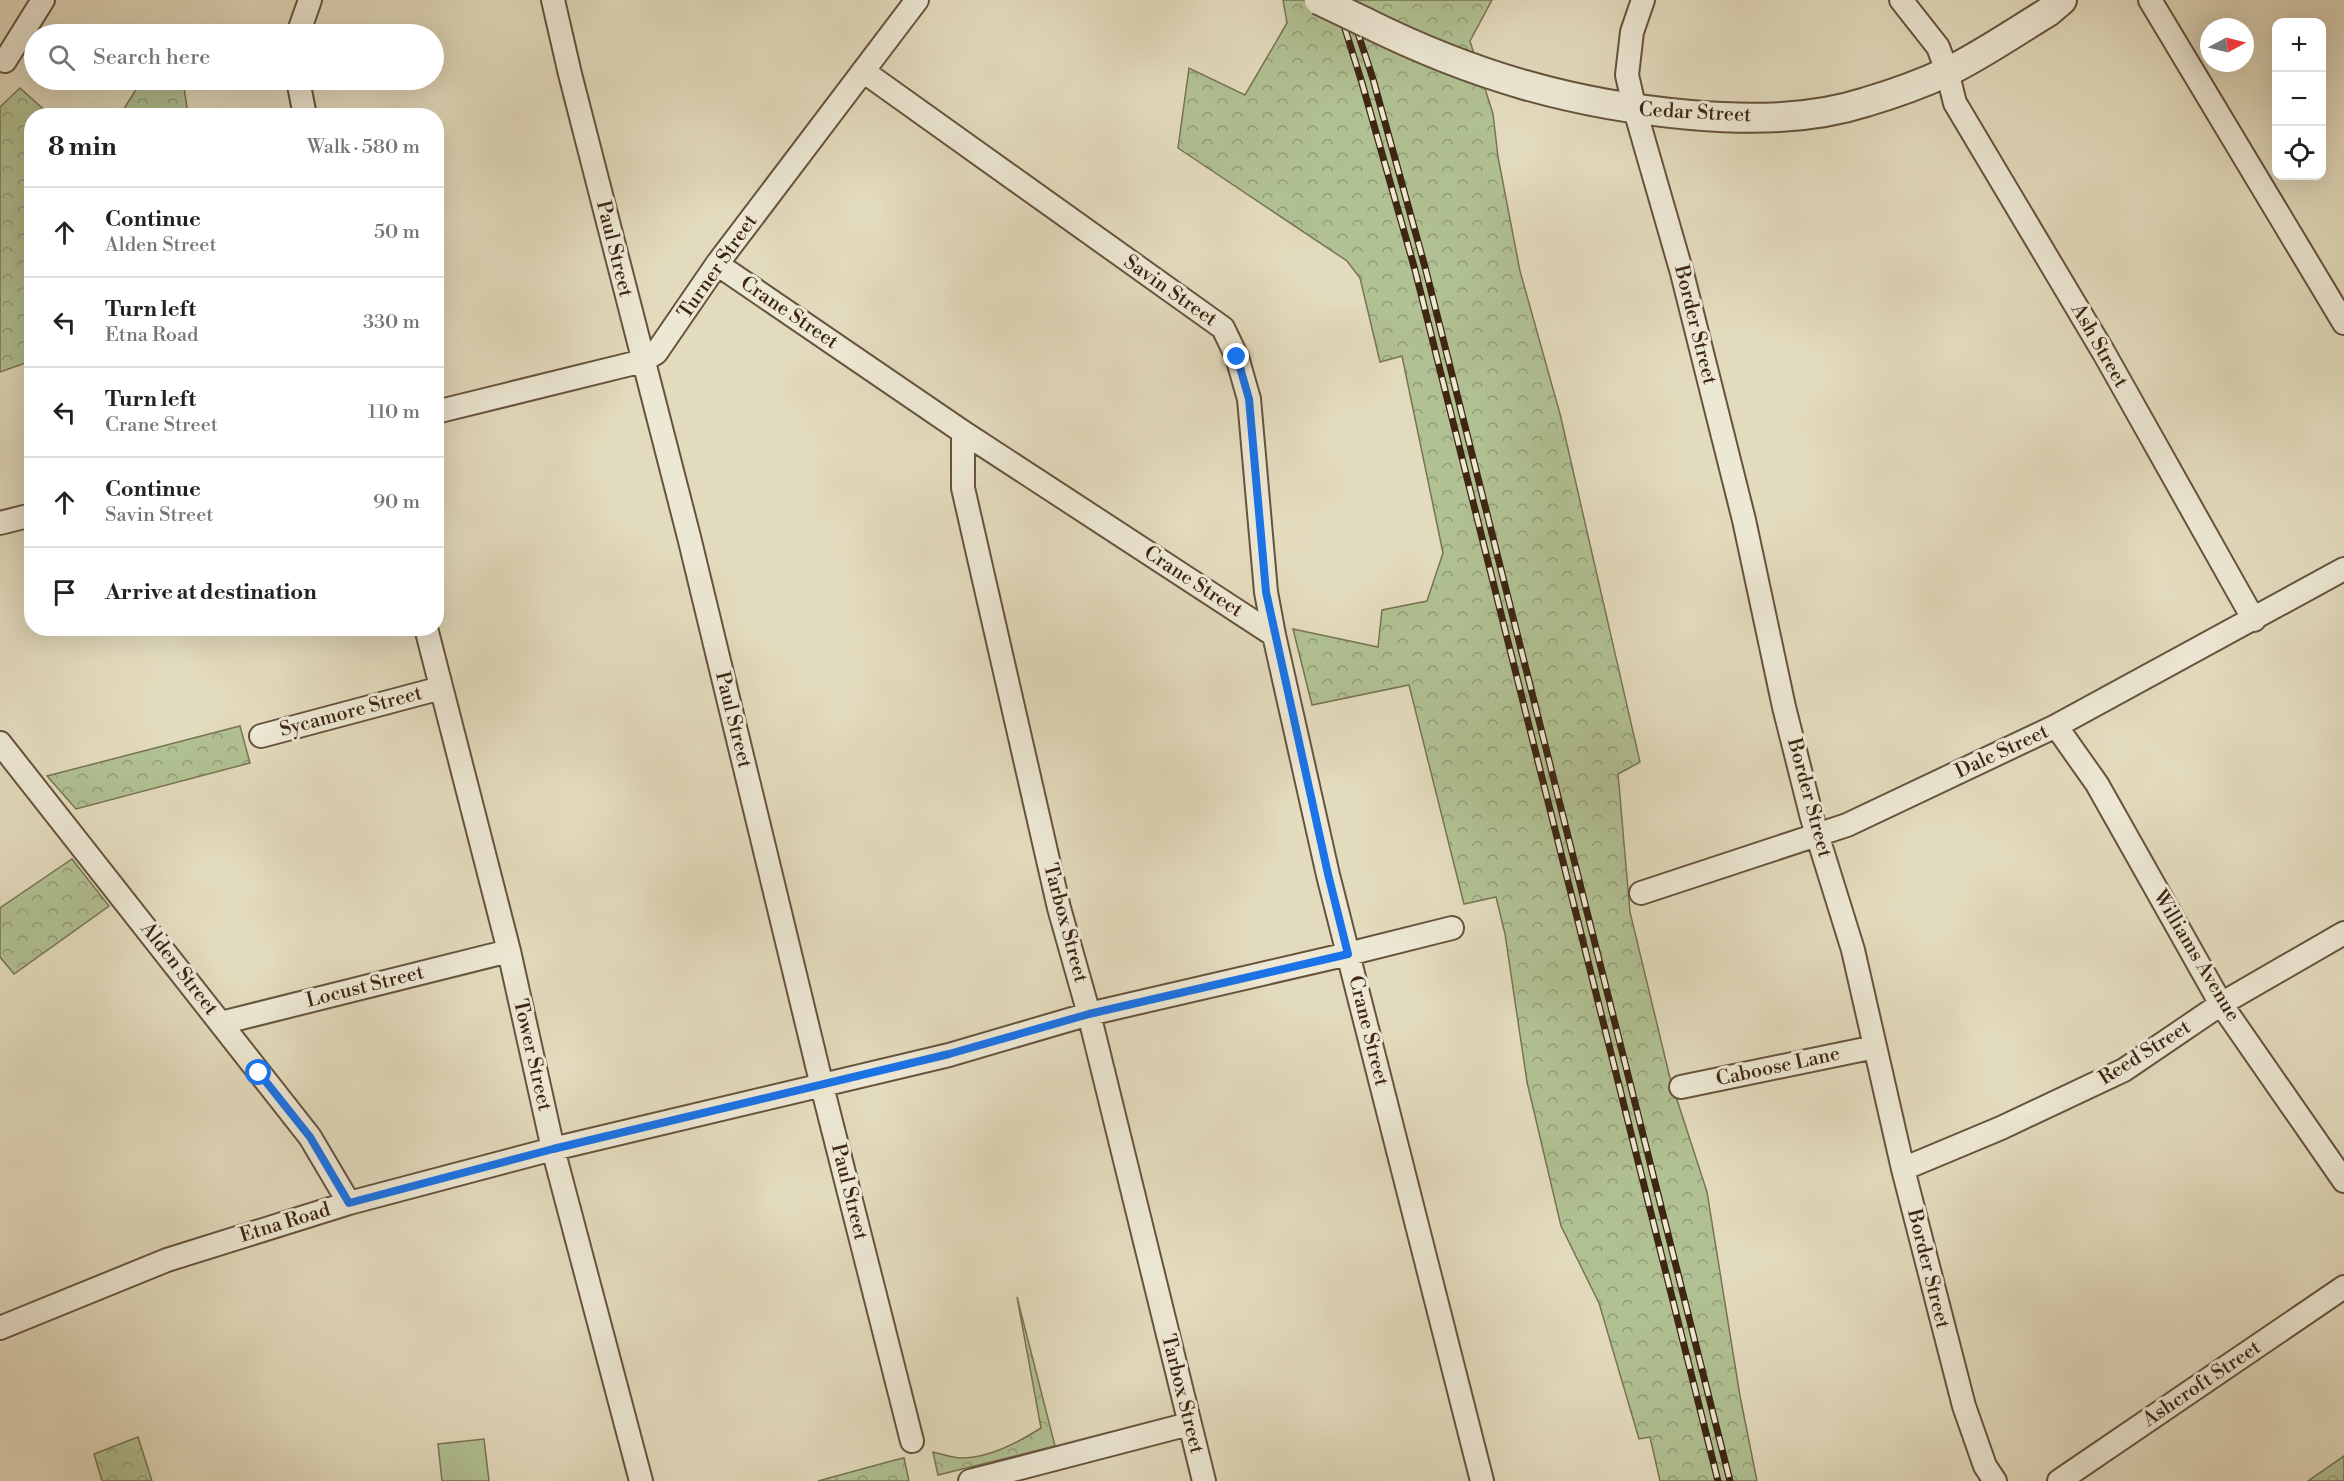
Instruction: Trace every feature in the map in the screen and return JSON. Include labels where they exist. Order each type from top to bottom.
[{"type":"street","points":[[28,24],[43,0]]},
{"type":"street","points":[[302,24],[310,0]]},
{"type":"street","name":"Paul Street","points":[[553,0],[689,537],[822,1086],[912,1441]]},
{"type":"street","name":"Turner Street","points":[[444,410],[643,361],[656,353],[717,264],[917,0]]},
{"type":"street","name":"Cedar Street","points":[[1319,0],[1440,57],[1546,92],[1635,110],[1726,118],[1791,116],[1865,102],[1947,71],[2038,18],[2062,0]]},
{"type":"street","name":"Border Street","points":[[1642,0],[1632,32],[1627,75],[1635,110],[1696,329],[1744,520],[1784,707],[1818,835],[1853,950],[1903,1168],[1964,1406],[1985,1466],[1995,1481]]},
{"type":"street","name":"Ash Street","points":[[1901,0],[1938,47],[1955,103],[2104,353],[2254,620]]},
{"type":"street","points":[[2150,0],[2344,323]]},
{"type":"street","points":[[5,61],[24,30]]},
{"type":"street","name":"Savin Street","points":[[863,71],[1223,328],[1237,357],[1249,399],[1266,592],[1274,635]]},
{"type":"street","points":[[300,90],[303,108]]},
{"type":"street","name":"Crane Street","points":[[717,264],[963,432],[1274,635],[1328,874],[1482,1481]]},
{"type":"street","name":"Tarbox Street","points":[[963,432],[963,488],[1059,908],[1089,1014],[1204,1481]]},
{"type":"street","points":[[0,523],[24,517]]},
{"type":"street","name":"Dale Street","points":[[1641,893],[1847,825],[2056,726],[2343,571]]},
{"type":"street","name":"Tower Street","points":[[428,636],[508,951],[553,1149],[641,1481]]},
{"type":"street","name":"Sycamore Street","points":[[261,736],[441,688]]},
{"type":"street","name":"Williams Avenue","points":[[2056,726],[2097,784],[2222,1004],[2344,1181]]},
{"type":"street","name":"Alden Street","points":[[0,743],[310,1137],[349,1203]]},
{"type":"street","name":"Etna Road","points":[[0,1328],[167,1260],[349,1203],[553,1149],[949,1054],[1089,1014],[1452,928]]},
{"type":"street","name":"Reed Street","points":[[1903,1168],[2001,1128],[2124,1070],[2222,1004],[2344,933]]},
{"type":"street","name":"Locust Street","points":[[221,1023],[508,951]]},
{"type":"street","name":"Caboose Lane","points":[[1681,1087],[1875,1047]]},
{"type":"street","name":"Ashcroft Street","points":[[2059,1481],[2344,1287]]},
{"type":"street","points":[[970,1481],[1189,1424]]},
{"type":"green space","points":[[1283,0],[1492,0],[1470,41],[1493,114],[1498,157],[1520,271],[1560,414],[1640,762],[1618,774],[1630,912],[1670,1078],[1707,1192],[1740,1396],[1757,1481],[1660,1481],[1650,1437],[1639,1439],[1599,1303],[1561,1226],[1527,1082],[1505,934],[1496,897],[1464,904],[1409,685],[1312,705],[1293,629],[1378,647],[1382,610],[1427,601],[1443,553],[1402,356],[1380,362],[1360,278],[1347,261],[1178,148],[1189,68],[1245,95],[1287,23]]},
{"type":"green space","points":[[20,88],[42,108],[24,108],[24,363],[0,372],[0,107]]},
{"type":"green space","points":[[136,90],[184,90],[187,108],[124,108]]},
{"type":"green space","points":[[240,726],[250,763],[76,809],[47,776]]},
{"type":"green space","points":[[72,859],[109,906],[14,974],[0,957],[0,908]]},
{"type":"green space","points":[[1017,1297],[1055,1446],[938,1475],[933,1452],[958,1458],[982,1455],[1013,1444],[1041,1428]]},
{"type":"green space","points":[[138,1437],[152,1481],[102,1481],[94,1454]]},
{"type":"green space","points":[[484,1439],[489,1481],[442,1481],[438,1444]]},
{"type":"green space","points":[[2344,1456],[2344,1481],[2308,1481]]},
{"type":"green space","points":[[904,1458],[909,1481],[818,1481],[895,1460]]},
{"type":"railway","points":[[1336,0],[1415,270],[1718,1481]]},
{"type":"railway","points":[[1347,0],[1373,79],[1425,267],[1730,1481]]},
{"type":"route","points":[[259,1073],[310,1137],[349,1203],[553,1149],[949,1054],[1089,1014],[1348,954],[1328,874],[1266,592],[1249,399],[1237,357]]}]
